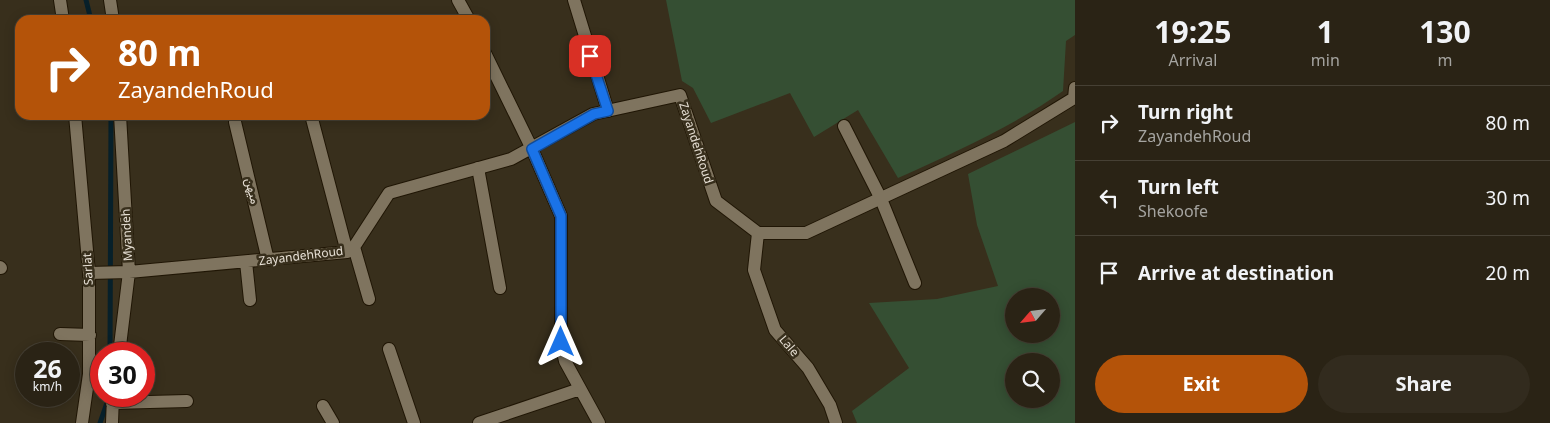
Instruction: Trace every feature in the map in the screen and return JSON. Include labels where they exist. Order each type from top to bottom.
[{"type":"street","points":[[60,0],[62,15]]},
{"type":"street","points":[[110,0],[112,15]]},
{"type":"street","points":[[458,0],[466,15]]},
{"type":"street","points":[[574,0],[608,111]]},
{"type":"street","points":[[490,63],[532,149],[561,216],[561,342],[565,361],[600,423]]},
{"type":"street","points":[[758,233],[806,233],[1004,141],[1074,98],[1075,88]]},
{"type":"street","name":"ZayandehRoud","points":[[89,273],[246,262],[350,250],[389,193],[511,159],[594,114],[680,95],[716,201],[758,233]]},
{"type":"street","name":"Sarlat","points":[[75,120],[89,273],[90,374],[82,423]]},
{"type":"street","name":"Myandeh","points":[[120,120],[123,272],[120,342]]},
{"type":"street","points":[[312,120],[350,250],[369,299]]},
{"type":"street","name":"میهن","points":[[235,122],[268,260]]},
{"type":"street","points":[[844,126],[880,199],[915,283]]},
{"type":"street","points":[[478,168],[500,288]]},
{"type":"street","name":"Lale","points":[[758,233],[754,270],[775,330],[808,368],[830,405],[836,423]]},
{"type":"street","points":[[246,262],[250,300]]},
{"type":"street","points":[[60,334],[90,335]]},
{"type":"street","points":[[390,349],[414,423]]},
{"type":"street","points":[[479,423],[580,389]]},
{"type":"street","points":[[155,401],[187,401]]},
{"type":"street","points":[[323,406],[333,423]]},
{"type":"street","points":[[112,423],[113,407]]},
{"type":"green space","points":[[666,0],[1075,0],[1075,35],[1066,41],[1063,91],[1024,116],[962,149],[898,178],[858,110],[814,137],[790,93],[711,123],[693,88],[682,81]]},
{"type":"green space","points":[[1075,122],[1075,423],[857,423],[852,411],[909,368],[869,303],[937,299],[998,286],[977,225],[968,174]]},
{"type":"waterway","points":[[86,0],[90,15]]},
{"type":"waterway","points":[[110,342],[111,120]]},
{"type":"waterway","points":[[100,423],[106,407]]},
{"type":"route","points":[[561,342],[561,216],[532,149],[594,114],[608,111],[590,56]]}]
